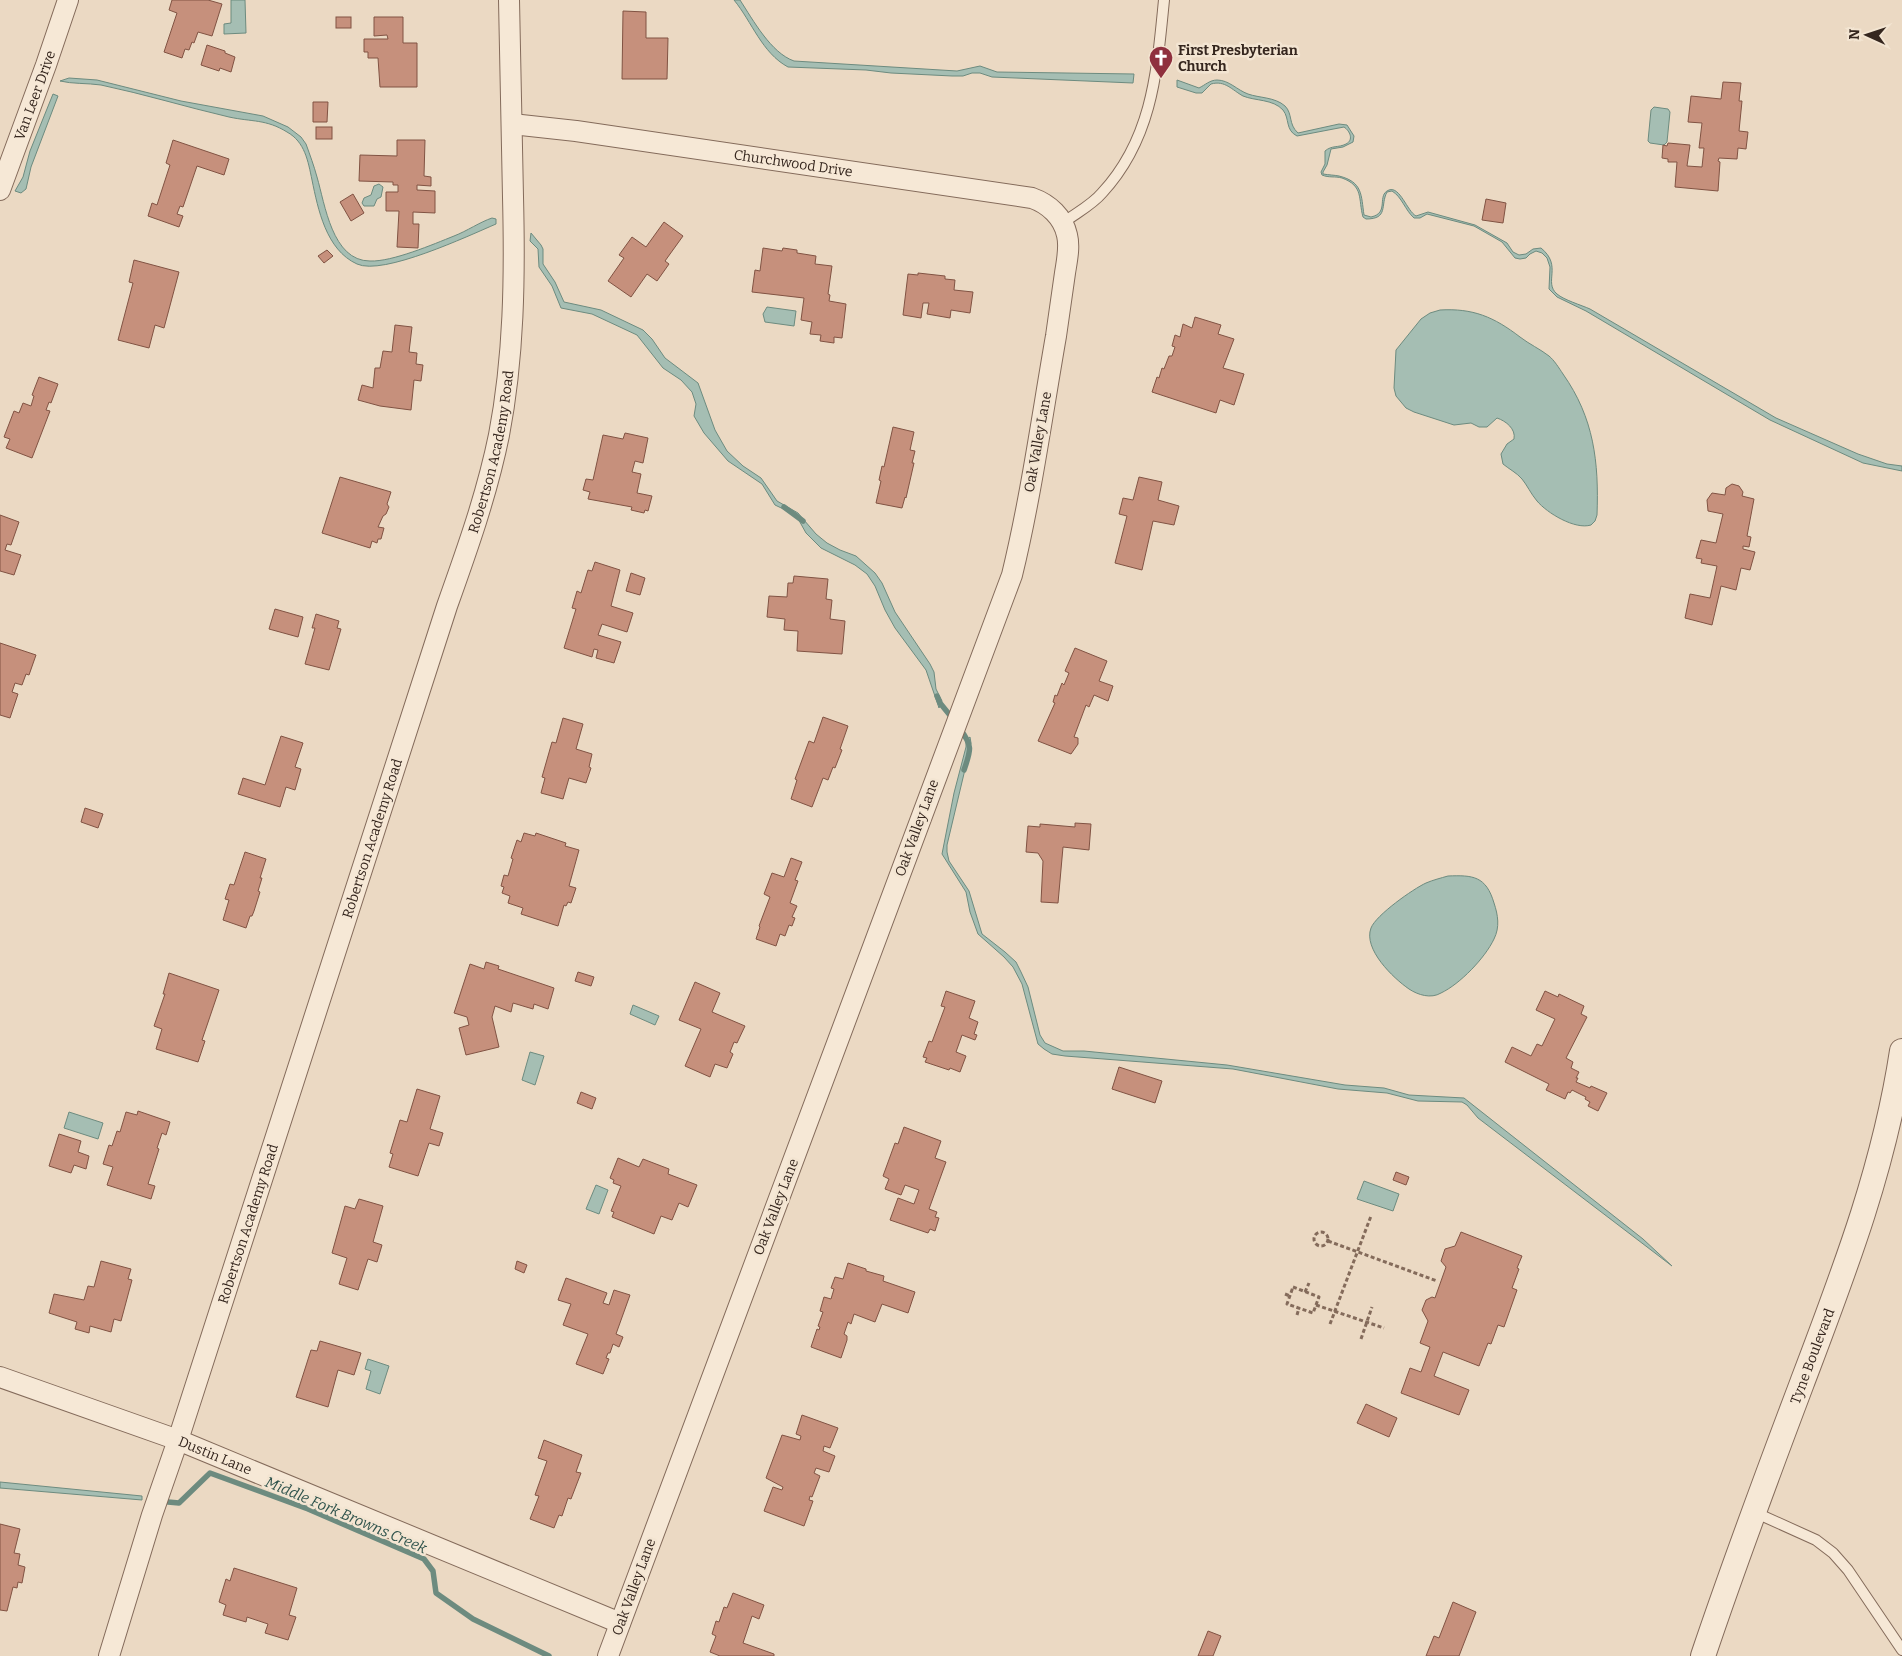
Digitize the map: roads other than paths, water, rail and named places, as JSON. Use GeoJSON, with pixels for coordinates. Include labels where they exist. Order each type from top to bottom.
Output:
{"type":"FeatureCollection","features":[{"type":"Feature","properties":{"kind":"street","name":"Van Leer Drive"},"geometry":{"type":"LineString","coordinates":[[0,190],[46,66],[68,0]]}},
{"type":"Feature","properties":{"kind":"street","name":"Robertson Academy Road"},"geometry":{"type":"LineString","coordinates":[[109,1656],[152,1515],[178,1440],[447,606],[480,510],[493,462],[504,401],[511,333],[514,248],[509,0]]}},
{"type":"Feature","properties":{"kind":"street","name":"Churchwood Drive"},"geometry":{"type":"LineString","coordinates":[[512,124],[576,131],[1032,198],[1044,203],[1063,223]]}},
{"type":"Feature","properties":{"kind":"street","name":"Oak Valley Lane"},"geometry":{"type":"LineString","coordinates":[[608,1656],[1012,575],[1024,524],[1061,306],[1068,252],[1068,237],[1063,223]]}},
{"type":"Feature","properties":{"kind":"street","name":"Tyne Boulevard"},"geometry":{"type":"LineString","coordinates":[[1703,1656],[1753,1512],[1840,1283],[1864,1212],[1888,1129],[1902,1051]]}},
{"type":"Feature","properties":{"kind":"street","name":"Dustin Lane"},"geometry":{"type":"LineString","coordinates":[[0,1377],[178,1440],[620,1623]]}},
{"type":"Feature","properties":{"kind":"lane"},"geometry":{"type":"LineString","coordinates":[[1063,223],[1101,194],[1116,176],[1131,152],[1142,127],[1155,86],[1164,0]]}},
{"type":"Feature","properties":{"kind":"lane"},"geometry":{"type":"LineString","coordinates":[[1753,1512],[1816,1540],[1833,1553],[1848,1570],[1902,1650]]}},
{"type":"Feature","properties":{"kind":"waterway"},"geometry":{"type":"LineString","coordinates":[[784,507],[803,521]]}},
{"type":"Feature","properties":{"kind":"waterway"},"geometry":{"type":"LineString","coordinates":[[937,696],[940,703],[953,719]]}},
{"type":"Feature","properties":{"kind":"waterway"},"geometry":{"type":"LineString","coordinates":[[960,729],[969,744],[968,758],[964,770]]}},
{"type":"Feature","properties":{"kind":"waterway","name":"Middle Fork Browns Creek"},"geometry":{"type":"LineString","coordinates":[[168,1502],[179,1503],[210,1473],[308,1509],[424,1559],[433,1571],[436,1593],[473,1619],[549,1656]]}},
{"type":"Feature","properties":{"kind":"place","name":"First Presbyterian Church"},"geometry":{"type":"Point","coordinates":[1161,79]}}]}
